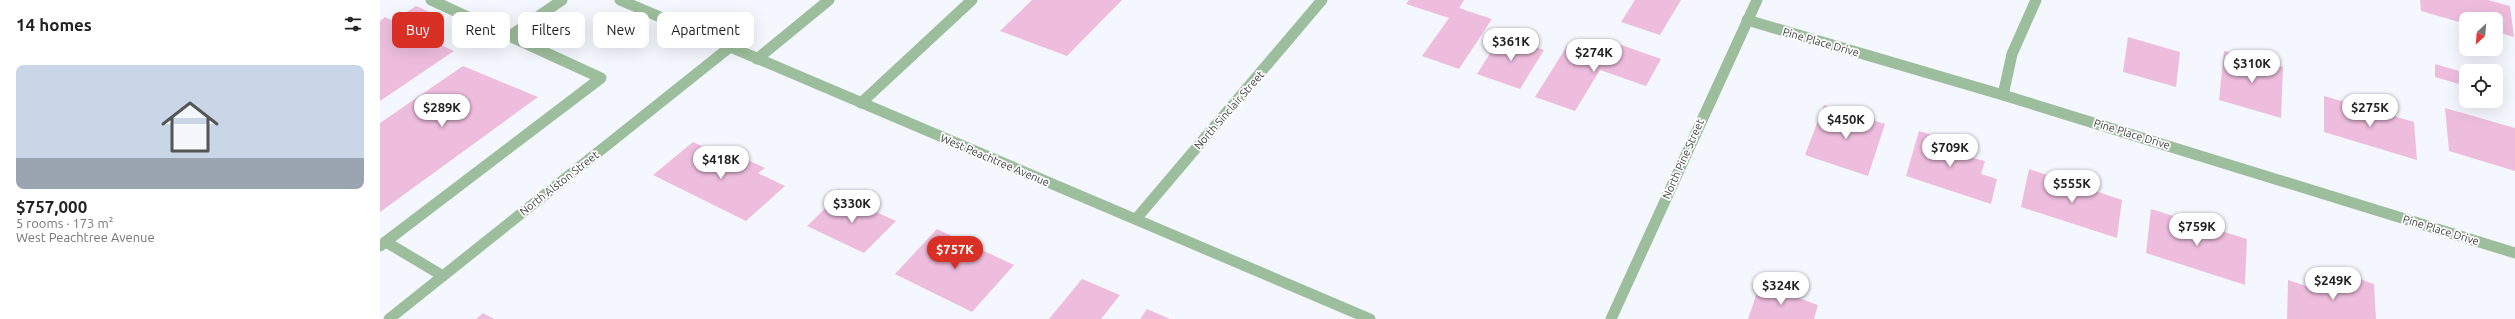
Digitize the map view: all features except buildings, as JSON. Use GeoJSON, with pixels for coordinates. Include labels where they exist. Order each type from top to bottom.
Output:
{"type":"FeatureCollection","features":[{"type":"Feature","properties":{"kind":"street"},"geometry":{"type":"LineString","coordinates":[[431,0],[457,12]]}},
{"type":"Feature","properties":{"kind":"street"},"geometry":{"type":"LineString","coordinates":[[510,36],[562,0]]}},
{"type":"Feature","properties":{"kind":"street","name":"West Peachtree Avenue"},"geometry":{"type":"LineString","coordinates":[[620,0],[657,16]]}},
{"type":"Feature","properties":{"kind":"street"},"geometry":{"type":"LineString","coordinates":[[757,59],[829,0]]}},
{"type":"Feature","properties":{"kind":"street"},"geometry":{"type":"LineString","coordinates":[[861,103],[972,0]]}},
{"type":"Feature","properties":{"kind":"street","name":"North Sinclair Street"},"geometry":{"type":"LineString","coordinates":[[1136,219],[1322,0]]}},
{"type":"Feature","properties":{"kind":"street","name":"North Pine Street"},"geometry":{"type":"LineString","coordinates":[[1612,319],[1756,0]]}},
{"type":"Feature","properties":{"kind":"street"},"geometry":{"type":"LineString","coordinates":[[2003,94],[2012,54],[2036,0]]}},
{"type":"Feature","properties":{"kind":"street","name":"Pine Place Drive"},"geometry":{"type":"LineString","coordinates":[[1747,20],[2003,94],[2515,253]]}},
{"type":"Feature","properties":{"kind":"street"},"geometry":{"type":"LineString","coordinates":[[443,276],[383,244],[601,78],[510,36]]}},
{"type":"Feature","properties":{"kind":"street","name":"North Alston Street"},"geometry":{"type":"LineString","coordinates":[[389,319],[729,48]]}},
{"type":"Feature","properties":{"kind":"street","name":"West Peachtree Avenue"},"geometry":{"type":"LineString","coordinates":[[732,48],[1370,319]]}}]}
